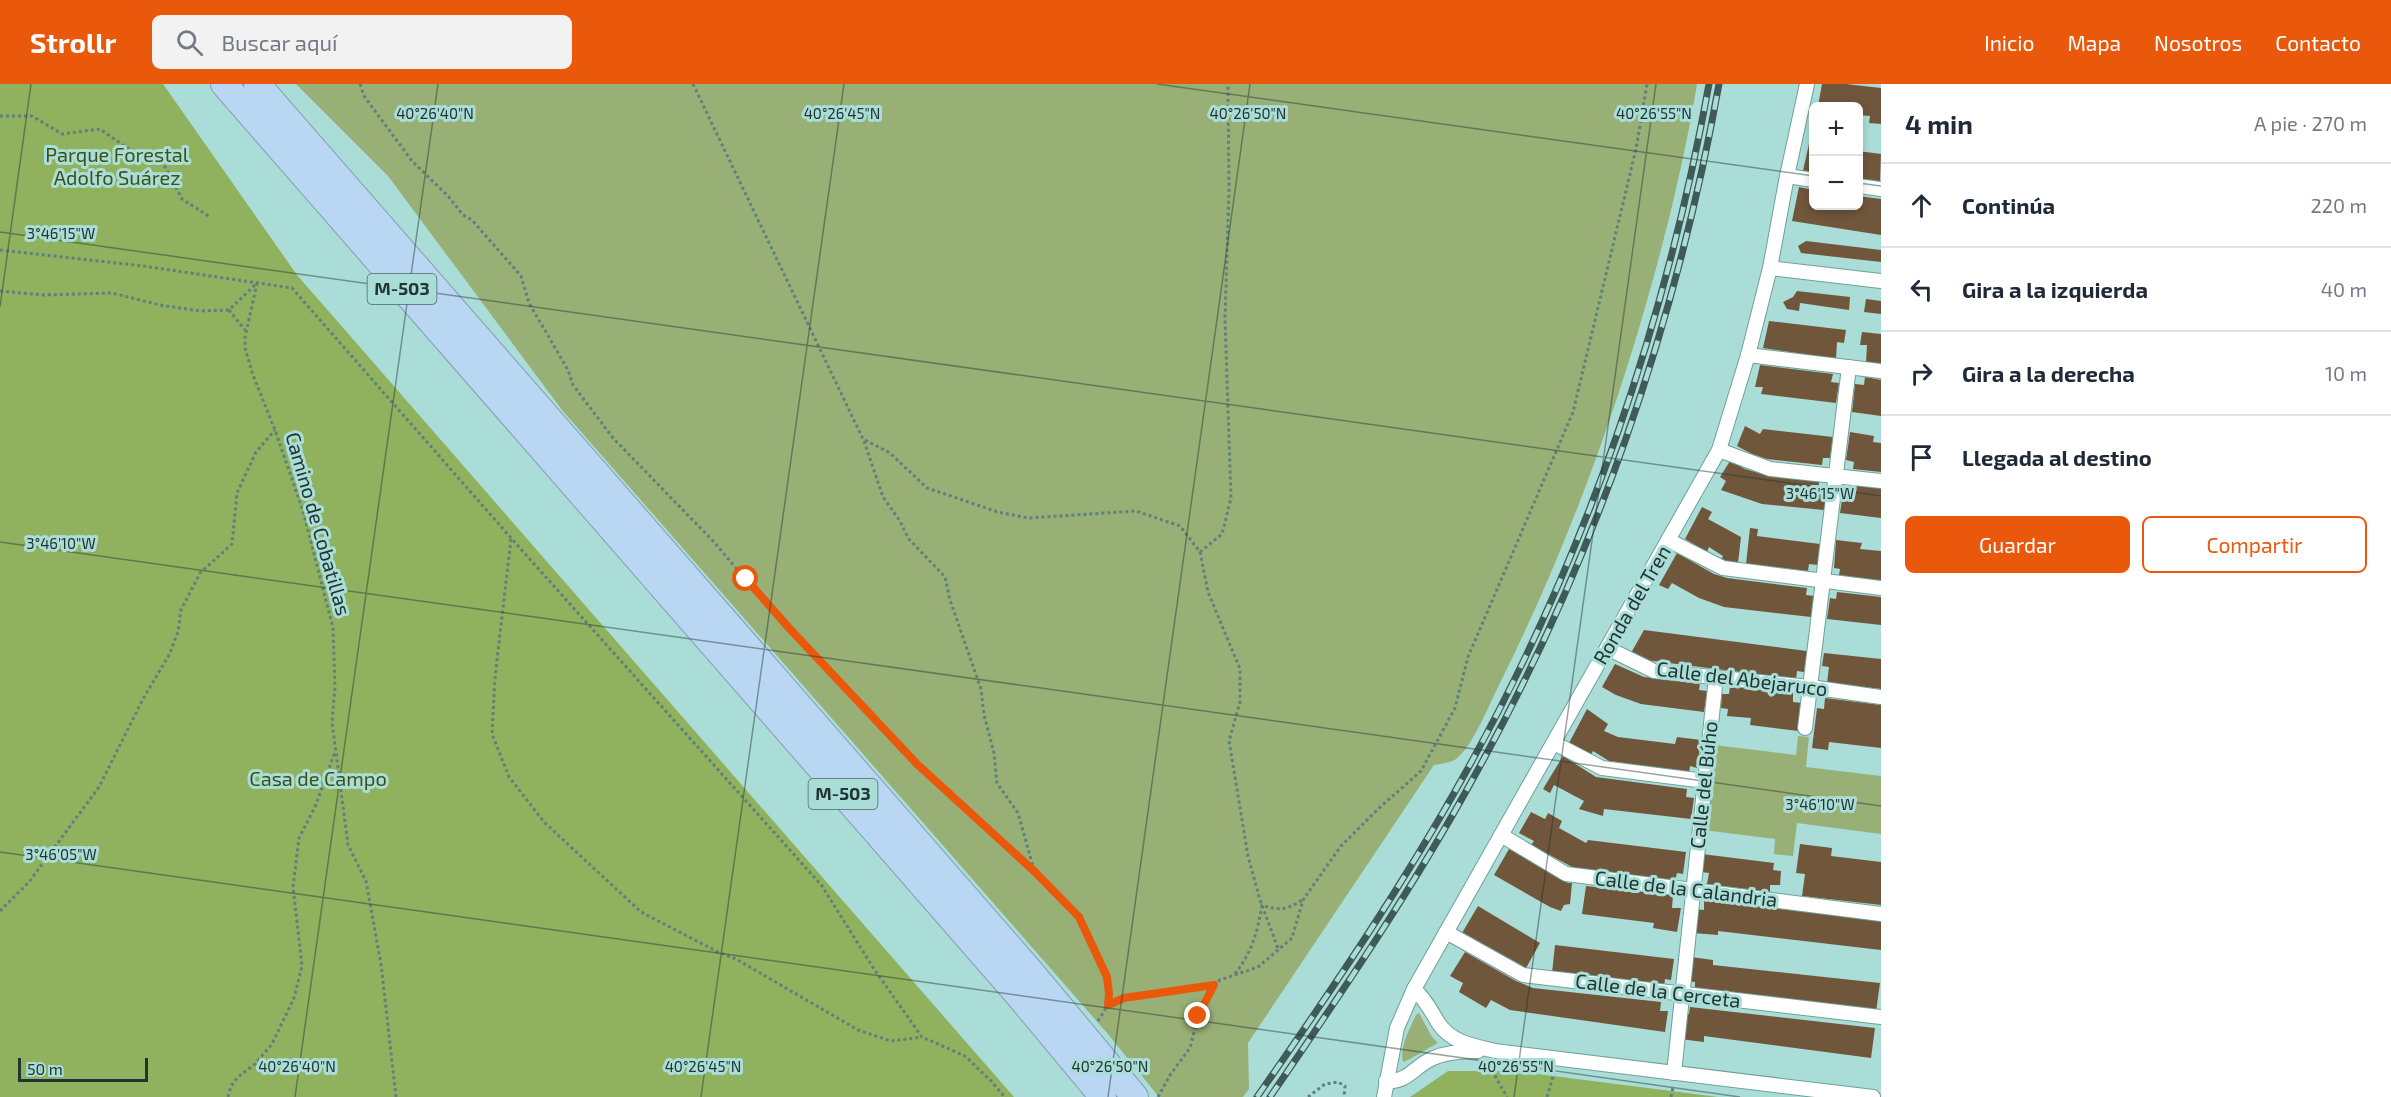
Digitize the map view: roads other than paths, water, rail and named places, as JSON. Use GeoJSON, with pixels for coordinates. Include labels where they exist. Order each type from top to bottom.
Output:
{"type":"FeatureCollection","features":[{"type":"Feature","properties":{"kind":"highway","name":"M-503"},"geometry":{"type":"LineString","coordinates":[[224,84],[996,969],[1103,1097]]}},
{"type":"Feature","properties":{"kind":"highway","name":"M-503"},"geometry":{"type":"LineString","coordinates":[[257,84],[1031,972],[1135,1097]]}},
{"type":"Feature","properties":{"kind":"street","name":"Ronda del Tren"},"geometry":{"type":"LineString","coordinates":[[1384,1097],[1397,1028],[1414,989],[1719,450],[1748,355],[1770,268],[1807,84]]}},
{"type":"Feature","properties":{"kind":"street"},"geometry":{"type":"LineString","coordinates":[[1787,176],[1809,179]]}},
{"type":"Feature","properties":{"kind":"street"},"geometry":{"type":"LineString","coordinates":[[1863,187],[1881,189]]}},
{"type":"Feature","properties":{"kind":"street"},"geometry":{"type":"LineString","coordinates":[[1770,268],[1881,281]]}},
{"type":"Feature","properties":{"kind":"street"},"geometry":{"type":"LineString","coordinates":[[1748,355],[1881,371]]}},
{"type":"Feature","properties":{"kind":"street"},"geometry":{"type":"LineString","coordinates":[[1804,728],[1850,367]]}},
{"type":"Feature","properties":{"kind":"street"},"geometry":{"type":"LineString","coordinates":[[1719,450],[1770,469],[1881,481]]}},
{"type":"Feature","properties":{"kind":"street"},"geometry":{"type":"LineString","coordinates":[[1668,540],[1724,568],[1881,588]]}},
{"type":"Feature","properties":{"kind":"street","name":"Calle del Abejaruco"},"geometry":{"type":"LineString","coordinates":[[1607,648],[1654,671],[1810,687],[1881,697]]}},
{"type":"Feature","properties":{"kind":"street","name":"Calle del Búho"},"geometry":{"type":"LineString","coordinates":[[1674,1072],[1716,677]]}},
{"type":"Feature","properties":{"kind":"street"},"geometry":{"type":"LineString","coordinates":[[1554,743],[1602,768],[1705,781]]}},
{"type":"Feature","properties":{"kind":"street","name":"Calle de la Calandria"},"geometry":{"type":"LineString","coordinates":[[1502,835],[1566,873],[1881,914]]}},
{"type":"Feature","properties":{"kind":"street","name":"Calle de la Cerceta"},"geometry":{"type":"LineString","coordinates":[[1446,932],[1523,975],[1881,1017]]}},
{"type":"Feature","properties":{"kind":"street"},"geometry":{"type":"LineString","coordinates":[[1414,989],[1429,1004],[1446,1033],[1466,1044],[1495,1051]]}},
{"type":"Feature","properties":{"kind":"street"},"geometry":{"type":"LineString","coordinates":[[1386,1081],[1395,1082],[1403,1079],[1423,1063],[1444,1054],[1495,1051],[1873,1097]]}},
{"type":"Feature","properties":{"kind":"railway"},"geometry":{"type":"LineString","coordinates":[[1257,1097],[1366,936],[1418,854],[1467,770],[1510,689],[1549,607],[1584,523],[1645,350],[1670,262],[1709,84]]}},
{"type":"Feature","properties":{"kind":"railway"},"geometry":{"type":"LineString","coordinates":[[1270,1097],[1350,979],[1452,817],[1518,694],[1557,611],[1593,526],[1654,352],[1701,174],[1719,84]]}},
{"type":"Feature","properties":{"kind":"park label","name":"Parque Forestal Adolfo Suárez"},"geometry":{"type":"Point","coordinates":[117,166]}},
{"type":"Feature","properties":{"kind":"park label","name":"Casa de Campo"},"geometry":{"type":"Point","coordinates":[318,779]}}]}
